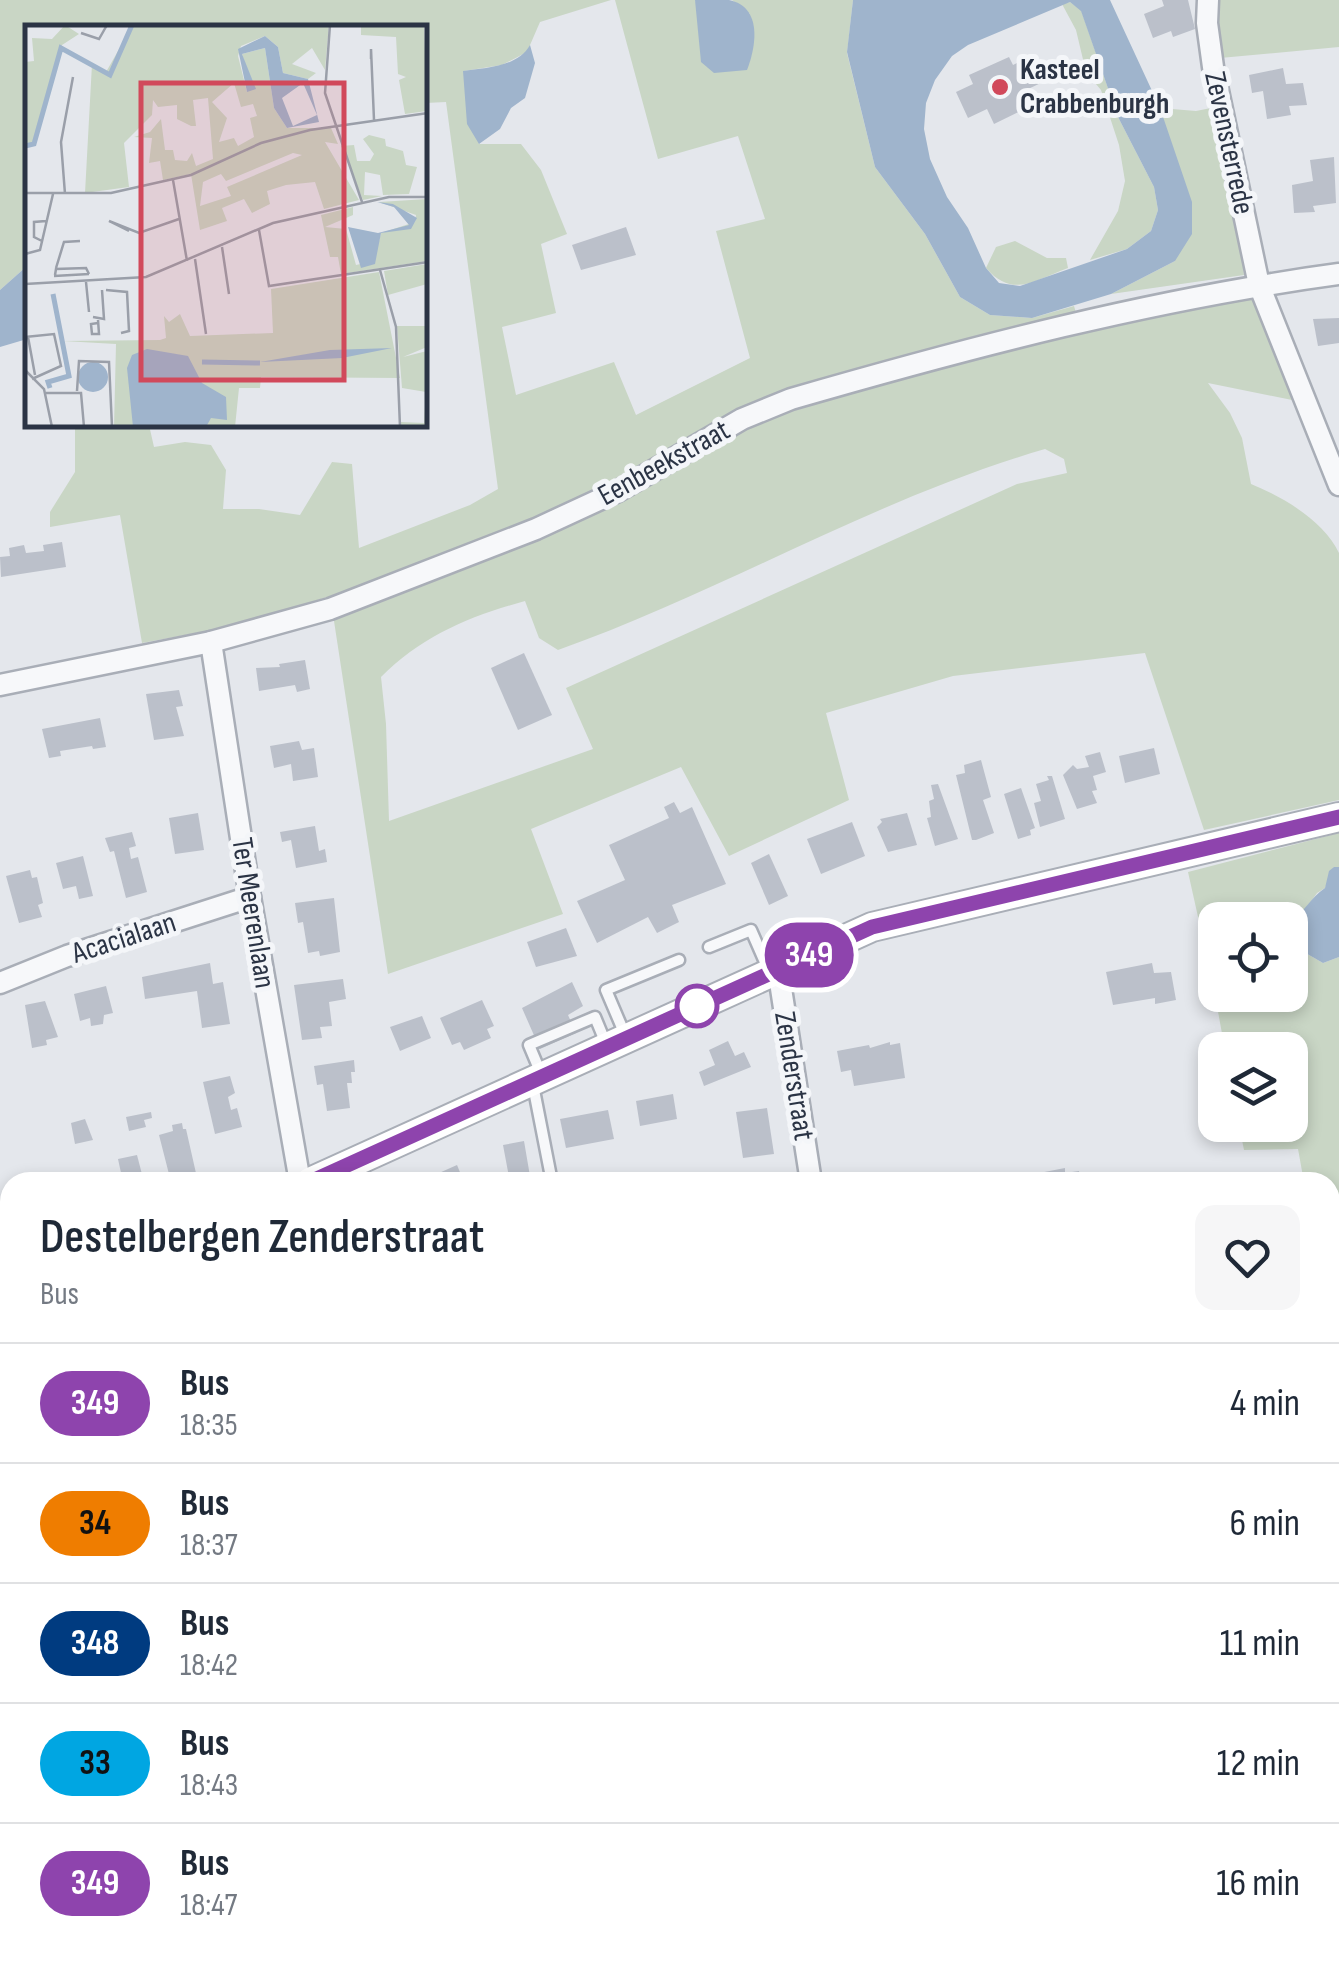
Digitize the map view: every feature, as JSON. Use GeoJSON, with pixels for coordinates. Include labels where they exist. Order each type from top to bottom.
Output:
{"type":"FeatureCollection","features":[{"type":"Feature","properties":{"kind":"main road"},"geometry":{"type":"LineString","coordinates":[[356,1172],[537,1078],[872,927],[1339,817]]}},
{"type":"Feature","properties":{"kind":"street","name":"Zevensterrede"},"geometry":{"type":"LineString","coordinates":[[1208,0],[1213,67],[1260,285],[1339,485]]}},
{"type":"Feature","properties":{"kind":"street","name":"Eenbeekstraat"},"geometry":{"type":"LineString","coordinates":[[0,685],[211,642],[330,610],[536,529],[618,491],[742,419],[791,399],[1112,313],[1339,274]]}},
{"type":"Feature","properties":{"kind":"street","name":"Ter Meerenlaan"},"geometry":{"type":"LineString","coordinates":[[211,642],[298,1172]]}},
{"type":"Feature","properties":{"kind":"street","name":"Acacialaan"},"geometry":{"type":"LineString","coordinates":[[0,982],[67,956],[250,897]]}},
{"type":"Feature","properties":{"kind":"street","name":"Zenderstraat"},"geometry":{"type":"LineString","coordinates":[[774,971],[809,1172]]}},
{"type":"Feature","properties":{"kind":"lane"},"geometry":{"type":"LineString","coordinates":[[709,947],[752,930],[774,971]]}},
{"type":"Feature","properties":{"kind":"lane"},"geometry":{"type":"LineString","coordinates":[[617,1042],[606,990],[679,960]]}},
{"type":"Feature","properties":{"kind":"lane"},"geometry":{"type":"LineString","coordinates":[[537,1078],[551,1172]]}},
{"type":"Feature","properties":{"kind":"green space"},"geometry":{"type":"Polygon","coordinates":[[[0,0],[611,0],[540,22],[527,52],[502,65],[464,71],[479,144],[521,144],[541,170],[567,234],[541,244],[556,313],[502,327],[516,395],[614,362],[636,415],[750,358],[716,231],[765,219],[738,136],[658,159],[615,0],[695,0],[698,8],[750,14],[732,0],[853,0],[847,53],[875,167],[925,234],[960,297],[990,315],[1032,318],[1074,306],[1082,333],[1253,294],[1297,401],[1208,383],[1242,438],[1251,484],[1301,511],[1339,553],[1339,800],[1204,830],[1145,653],[953,676],[826,713],[849,800],[729,856],[681,767],[531,829],[563,914],[388,974],[334,621],[327,597],[239,625],[142,643],[120,515],[50,527],[50,512],[75,472],[75,428],[150,428],[154,447],[185,442],[211,445],[226,470],[223,509],[300,515],[332,462],[352,464],[359,548],[470,505],[498,489],[446,102],[428,103],[428,25],[25,25],[25,268],[0,290],[0,0]],[[1045,449],[982,469],[558,650],[539,638],[525,601],[448,629],[413,650],[381,677],[389,821],[593,749],[566,688],[1017,484],[1067,473],[1064,459],[1045,449]]]}},
{"type":"Feature","properties":{"kind":"green space"},"geometry":{"type":"Polygon","coordinates":[[[1214,0],[1339,0],[1339,47],[1220,58],[1214,0]]]}},
{"type":"Feature","properties":{"kind":"green space"},"geometry":{"type":"Polygon","coordinates":[[[1070,2],[1081,10],[1118,117],[1154,187],[1158,210],[1151,231],[1127,249],[1090,260],[1118,211],[1125,181],[1119,145],[1101,90],[1086,72],[1076,30],[1062,4],[1070,2]]]}},
{"type":"Feature","properties":{"kind":"green space"},"geometry":{"type":"Polygon","coordinates":[[[1216,107],[1239,220],[1244,275],[1111,294],[1175,261],[1166,128],[1160,108],[1196,111],[1216,107]]]}},
{"type":"Feature","properties":{"kind":"green space"},"geometry":{"type":"Polygon","coordinates":[[[1015,241],[1047,258],[1066,258],[1068,268],[1025,284],[1006,283],[986,268],[996,247],[1015,241]]]}},
{"type":"Feature","properties":{"kind":"green space"},"geometry":{"type":"Polygon","coordinates":[[[1339,833],[1339,867],[1334,867],[1325,888],[1308,906],[1308,902],[1198,902],[1198,917],[1188,872],[1339,833]]]}},
{"type":"Feature","properties":{"kind":"green space"},"geometry":{"type":"Polygon","coordinates":[[[1308,954],[1323,963],[1339,957],[1339,1172],[1302,1172],[1298,1149],[1244,1150],[1242,1142],[1308,1142],[1308,1032],[1222,1032],[1218,1012],[1308,1012],[1308,954]]]}},
{"type":"Feature","properties":{"kind":"water"},"geometry":{"type":"Polygon","coordinates":[[[695,0],[729,0],[747,11],[754,40],[747,70],[714,73],[701,62],[695,0]]]}},
{"type":"Feature","properties":{"kind":"water"},"geometry":{"type":"Polygon","coordinates":[[[853,0],[1110,0],[1160,108],[1192,202],[1192,234],[1175,261],[1111,294],[1032,318],[990,315],[960,297],[925,234],[875,167],[847,52],[853,0]],[[1070,2],[968,45],[952,56],[935,80],[926,103],[924,129],[930,159],[986,268],[999,283],[1020,286],[1127,249],[1151,231],[1158,210],[1154,187],[1118,117],[1081,11],[1070,2]]]}},
{"type":"Feature","properties":{"kind":"water"},"geometry":{"type":"Polygon","coordinates":[[[530,45],[535,63],[525,98],[511,108],[500,129],[479,144],[467,124],[463,71],[509,62],[530,45]]]}},
{"type":"Feature","properties":{"kind":"water"},"geometry":{"type":"Polygon","coordinates":[[[25,268],[25,340],[0,347],[0,290],[25,268]]]}},
{"type":"Feature","properties":{"kind":"water"},"geometry":{"type":"Polygon","coordinates":[[[1339,867],[1339,957],[1323,963],[1308,954],[1308,904],[1325,888],[1329,871],[1339,867]]]}},
{"type":"Feature","properties":{"kind":"building"},"geometry":{"type":"Polygon","coordinates":[[[1162,0],[1188,0],[1195,29],[1173,37],[1171,31],[1153,38],[1144,14],[1164,6],[1162,0]]]}},
{"type":"Feature","properties":{"kind":"building","name":"Kasteel Crabbenburgh"},"geometry":{"type":"Polygon","coordinates":[[[1031,56],[1043,82],[1026,90],[1033,105],[994,124],[987,109],[968,118],[956,92],[973,84],[969,75],[1009,57],[1013,65],[1031,56]]]}},
{"type":"Feature","properties":{"kind":"building"},"geometry":{"type":"Polygon","coordinates":[[[1283,68],[1286,84],[1303,83],[1307,105],[1289,106],[1291,115],[1267,119],[1263,91],[1252,93],[1249,75],[1283,68]]]}},
{"type":"Feature","properties":{"kind":"building"},"geometry":{"type":"Polygon","coordinates":[[[1334,157],[1336,203],[1313,206],[1315,212],[1294,213],[1292,185],[1313,181],[1310,160],[1334,157]]]}},
{"type":"Feature","properties":{"kind":"building"},"geometry":{"type":"Polygon","coordinates":[[[626,227],[636,255],[581,270],[572,245],[626,227]]]}},
{"type":"Feature","properties":{"kind":"building"},"geometry":{"type":"Polygon","coordinates":[[[1339,318],[1339,343],[1318,346],[1313,319],[1339,318]]]}},
{"type":"Feature","properties":{"kind":"building"},"geometry":{"type":"Polygon","coordinates":[[[62,542],[66,567],[1,577],[0,557],[10,556],[9,548],[24,545],[26,553],[44,551],[43,545],[62,542]]]}},
{"type":"Feature","properties":{"kind":"building"},"geometry":{"type":"Polygon","coordinates":[[[524,653],[552,715],[518,730],[491,668],[524,653]]]}},
{"type":"Feature","properties":{"kind":"building"},"geometry":{"type":"Polygon","coordinates":[[[305,660],[310,689],[297,692],[295,685],[259,691],[256,668],[305,660]]]}},
{"type":"Feature","properties":{"kind":"building"},"geometry":{"type":"Polygon","coordinates":[[[179,690],[183,706],[176,707],[184,736],[154,740],[146,694],[179,690]]]}},
{"type":"Feature","properties":{"kind":"building"},"geometry":{"type":"Polygon","coordinates":[[[100,718],[106,747],[60,751],[61,756],[49,758],[42,729],[100,718]]]}},
{"type":"Feature","properties":{"kind":"building"},"geometry":{"type":"Polygon","coordinates":[[[299,741],[302,750],[314,748],[318,777],[293,781],[291,764],[274,768],[270,746],[299,741]]]}},
{"type":"Feature","properties":{"kind":"building"},"geometry":{"type":"Polygon","coordinates":[[[1154,748],[1160,774],[1125,783],[1119,756],[1154,748]]]}},
{"type":"Feature","properties":{"kind":"building"},"geometry":{"type":"Polygon","coordinates":[[[1100,752],[1106,772],[1093,776],[1097,790],[1092,791],[1097,803],[1077,809],[1063,775],[1073,765],[1077,769],[1089,767],[1085,756],[1100,752]]]}},
{"type":"Feature","properties":{"kind":"building"},"geometry":{"type":"Polygon","coordinates":[[[981,760],[991,797],[983,800],[994,833],[972,840],[956,775],[965,773],[964,765],[981,760]]]}},
{"type":"Feature","properties":{"kind":"building"},"geometry":{"type":"Polygon","coordinates":[[[1047,776],[1052,776],[1065,819],[1040,827],[1034,803],[1041,801],[1036,784],[1049,780],[1047,776]]]}},
{"type":"Feature","properties":{"kind":"building"},"geometry":{"type":"Polygon","coordinates":[[[938,784],[958,839],[935,846],[927,818],[931,817],[929,801],[934,799],[931,785],[938,784]]]}},
{"type":"Feature","properties":{"kind":"building"},"geometry":{"type":"Polygon","coordinates":[[[1021,788],[1035,828],[1030,830],[1031,835],[1018,839],[1004,794],[1021,788]]]}},
{"type":"Feature","properties":{"kind":"building"},"geometry":{"type":"Polygon","coordinates":[[[674,802],[680,813],[692,807],[726,884],[672,905],[679,922],[657,933],[648,917],[597,943],[577,901],[625,880],[609,845],[669,818],[664,807],[674,802]]]}},
{"type":"Feature","properties":{"kind":"building"},"geometry":{"type":"Polygon","coordinates":[[[198,813],[204,850],[175,854],[169,818],[198,813]]]}},
{"type":"Feature","properties":{"kind":"building"},"geometry":{"type":"Polygon","coordinates":[[[907,813],[917,845],[888,852],[877,827],[880,819],[907,813]]]}},
{"type":"Feature","properties":{"kind":"building"},"geometry":{"type":"Polygon","coordinates":[[[852,822],[865,856],[821,874],[807,839],[852,822]]]}},
{"type":"Feature","properties":{"kind":"building"},"geometry":{"type":"Polygon","coordinates":[[[315,826],[319,851],[325,849],[327,862],[296,868],[291,840],[282,842],[280,832],[315,826]]]}},
{"type":"Feature","properties":{"kind":"building"},"geometry":{"type":"Polygon","coordinates":[[[132,832],[136,846],[129,848],[131,859],[138,857],[147,892],[126,898],[114,851],[110,852],[105,838],[132,832]]]}},
{"type":"Feature","properties":{"kind":"building"},"geometry":{"type":"Polygon","coordinates":[[[769,854],[788,896],[769,905],[751,863],[769,854]]]}},
{"type":"Feature","properties":{"kind":"building"},"geometry":{"type":"Polygon","coordinates":[[[83,856],[93,896],[79,899],[76,886],[63,889],[56,863],[83,856]]]}},
{"type":"Feature","properties":{"kind":"building"},"geometry":{"type":"Polygon","coordinates":[[[30,870],[32,878],[37,877],[42,917],[19,923],[6,876],[30,870]]]}},
{"type":"Feature","properties":{"kind":"building"},"geometry":{"type":"Polygon","coordinates":[[[334,898],[340,952],[320,956],[319,951],[308,953],[295,903],[334,898]]]}},
{"type":"Feature","properties":{"kind":"building"},"geometry":{"type":"Polygon","coordinates":[[[566,928],[577,956],[536,967],[527,942],[566,928]]]}},
{"type":"Feature","properties":{"kind":"building"},"geometry":{"type":"Polygon","coordinates":[[[210,963],[213,984],[223,982],[230,1024],[202,1028],[197,991],[145,999],[142,977],[210,963]]]}},
{"type":"Feature","properties":{"kind":"building"},"geometry":{"type":"Polygon","coordinates":[[[1152,963],[1154,973],[1171,972],[1176,1000],[1155,1004],[1155,998],[1113,1005],[1106,972],[1152,963]]]}},
{"type":"Feature","properties":{"kind":"building"},"geometry":{"type":"Polygon","coordinates":[[[343,979],[346,999],[329,1002],[332,1026],[320,1027],[322,1038],[302,1040],[294,985],[343,979]]]}},
{"type":"Feature","properties":{"kind":"building"},"geometry":{"type":"Polygon","coordinates":[[[572,982],[583,1006],[568,1015],[576,1033],[540,1049],[522,1008],[572,982]]]}},
{"type":"Feature","properties":{"kind":"building"},"geometry":{"type":"Polygon","coordinates":[[[106,986],[113,1013],[104,1015],[103,1024],[91,1026],[90,1018],[80,1021],[74,994],[106,986]]]}},
{"type":"Feature","properties":{"kind":"building"},"geometry":{"type":"Polygon","coordinates":[[[482,1000],[494,1026],[487,1029],[491,1038],[464,1050],[460,1042],[452,1045],[440,1018],[482,1000]]]}},
{"type":"Feature","properties":{"kind":"building"},"geometry":{"type":"Polygon","coordinates":[[[45,1001],[58,1037],[46,1040],[47,1045],[32,1048],[25,1005],[45,1001]]]}},
{"type":"Feature","properties":{"kind":"building"},"geometry":{"type":"Polygon","coordinates":[[[422,1016],[431,1038],[400,1051],[390,1027],[422,1016]]]}},
{"type":"Feature","properties":{"kind":"building"},"geometry":{"type":"Polygon","coordinates":[[[728,1041],[735,1056],[744,1052],[751,1067],[704,1086],[699,1072],[715,1065],[709,1050],[728,1041]]]}},
{"type":"Feature","properties":{"kind":"building"},"geometry":{"type":"Polygon","coordinates":[[[900,1043],[905,1078],[854,1086],[851,1070],[841,1072],[837,1051],[900,1043]]]}},
{"type":"Feature","properties":{"kind":"building"},"geometry":{"type":"Polygon","coordinates":[[[354,1060],[352,1083],[347,1083],[350,1108],[327,1111],[323,1084],[317,1085],[314,1066],[354,1060]]]}},
{"type":"Feature","properties":{"kind":"building"},"geometry":{"type":"Polygon","coordinates":[[[230,1076],[235,1093],[228,1097],[231,1110],[237,1108],[242,1127],[215,1134],[203,1082],[230,1076]]]}},
{"type":"Feature","properties":{"kind":"building"},"geometry":{"type":"Polygon","coordinates":[[[673,1094],[677,1119],[640,1126],[636,1101],[673,1094]]]}},
{"type":"Feature","properties":{"kind":"building"},"geometry":{"type":"Polygon","coordinates":[[[767,1108],[774,1154],[743,1158],[736,1112],[767,1108]]]}},
{"type":"Feature","properties":{"kind":"building"},"geometry":{"type":"Polygon","coordinates":[[[608,1110],[614,1139],[566,1148],[560,1119],[608,1110]]]}},
{"type":"Feature","properties":{"kind":"building"},"geometry":{"type":"Polygon","coordinates":[[[151,1112],[152,1118],[144,1120],[146,1127],[129,1131],[126,1117],[151,1112]]]}},
{"type":"Feature","properties":{"kind":"building"},"geometry":{"type":"Polygon","coordinates":[[[85,1119],[93,1140],[75,1144],[71,1123],[85,1119]]]}},
{"type":"Feature","properties":{"kind":"building"},"geometry":{"type":"Polygon","coordinates":[[[182,1123],[186,1129],[196,1172],[168,1172],[159,1135],[173,1131],[172,1125],[182,1123]]]}},
{"type":"Feature","properties":{"kind":"building"},"geometry":{"type":"Polygon","coordinates":[[[524,1141],[529,1172],[508,1172],[503,1145],[524,1141]]]}},
{"type":"Feature","properties":{"kind":"building"},"geometry":{"type":"Polygon","coordinates":[[[137,1155],[141,1172],[121,1172],[118,1159],[137,1155]]]}},
{"type":"Feature","properties":{"kind":"building"},"geometry":{"type":"Polygon","coordinates":[[[457,1165],[460,1172],[441,1172],[457,1165]]]}},
{"type":"Feature","properties":{"kind":"bus line","name":"349"},"geometry":{"type":"LineString","coordinates":[[331,1172],[872,927],[1339,817]]}},
{"type":"Feature","properties":{"kind":"place","name":"Kasteel Crabbenburgh"},"geometry":{"type":"Point","coordinates":[1000,87]}}]}
